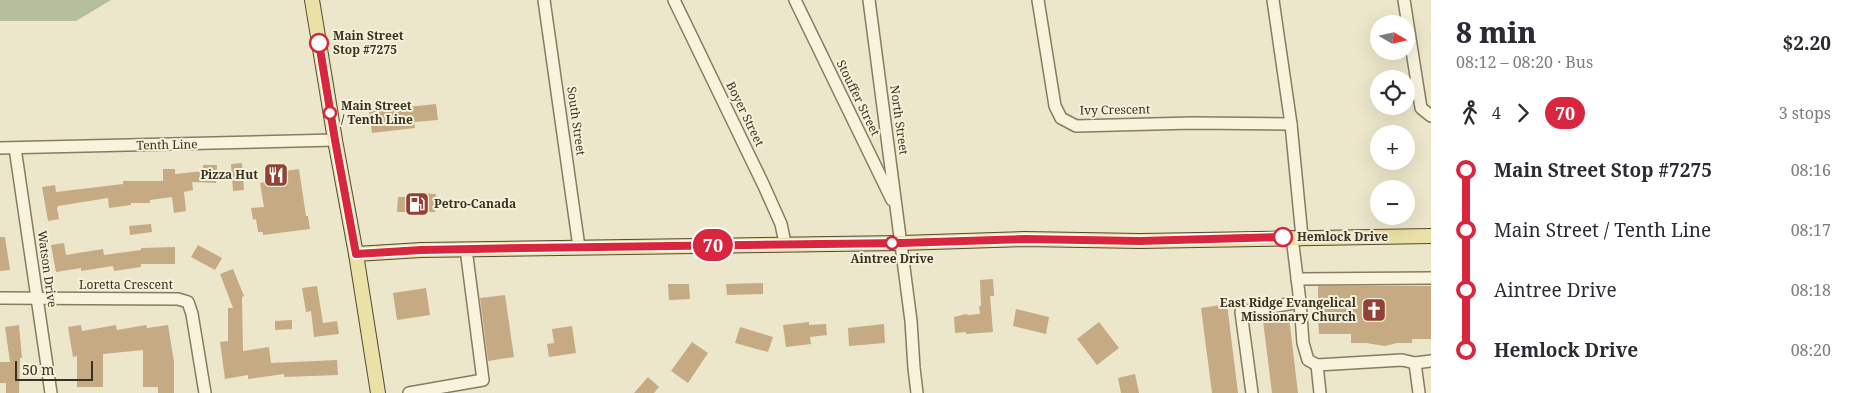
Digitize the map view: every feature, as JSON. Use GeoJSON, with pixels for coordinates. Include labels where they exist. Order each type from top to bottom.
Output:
{"type":"FeatureCollection","features":[{"type":"Feature","properties":{"kind":"main road"},"geometry":{"type":"LineString","coordinates":[[312,0],[378,393]]}},
{"type":"Feature","properties":{"kind":"main road"},"geometry":{"type":"LineString","coordinates":[[356,254],[466,249],[785,243],[901,243],[1025,239],[1140,241],[1431,236]]}},
{"type":"Feature","properties":{"kind":"street","name":"South Street"},"geometry":{"type":"LineString","coordinates":[[544,0],[579,247]]}},
{"type":"Feature","properties":{"kind":"street","name":"Boyer Street"},"geometry":{"type":"LineString","coordinates":[[674,0],[764,186],[781,224],[785,243]]}},
{"type":"Feature","properties":{"kind":"street","name":"Stouffer Street"},"geometry":{"type":"LineString","coordinates":[[795,0],[896,208]]}},
{"type":"Feature","properties":{"kind":"street","name":"North Street"},"geometry":{"type":"LineString","coordinates":[[869,0],[901,243]]}},
{"type":"Feature","properties":{"kind":"street","name":"Ivy Crescent"},"geometry":{"type":"LineString","coordinates":[[1038,0],[1055,106],[1061,118],[1076,126],[1192,123],[1291,124]]}},
{"type":"Feature","properties":{"kind":"street"},"geometry":{"type":"LineString","coordinates":[[1272,0],[1291,124],[1297,237],[1297,279],[1303,343],[1308,360],[1317,365],[1402,360],[1415,363],[1431,361]]}},
{"type":"Feature","properties":{"kind":"street"},"geometry":{"type":"LineString","coordinates":[[1404,0],[1421,108],[1431,116]]}},
{"type":"Feature","properties":{"kind":"street","name":"Tenth Line"},"geometry":{"type":"LineString","coordinates":[[0,148],[335,140]]}},
{"type":"Feature","properties":{"kind":"street","name":"Watson Drive"},"geometry":{"type":"LineString","coordinates":[[15,148],[51,393]]}},
{"type":"Feature","properties":{"kind":"street"},"geometry":{"type":"LineString","coordinates":[[901,243],[911,321],[917,393]]}},
{"type":"Feature","properties":{"kind":"street"},"geometry":{"type":"LineString","coordinates":[[409,393],[483,380],[466,249]]}},
{"type":"Feature","properties":{"kind":"street"},"geometry":{"type":"LineString","coordinates":[[1297,279],[1431,278]]}},
{"type":"Feature","properties":{"kind":"street","name":"Loretta Crescent"},"geometry":{"type":"LineString","coordinates":[[0,298],[178,299],[188,302],[192,314],[205,393]]}},
{"type":"Feature","properties":{"kind":"street"},"geometry":{"type":"LineString","coordinates":[[1252,393],[1241,312],[1300,302]]}},
{"type":"Feature","properties":{"kind":"street"},"geometry":{"type":"LineString","coordinates":[[1415,363],[1419,390],[1431,386]]}},
{"type":"Feature","properties":{"kind":"street"},"geometry":{"type":"LineString","coordinates":[[1317,365],[1320,393]]}},
{"type":"Feature","properties":{"kind":"green space"},"geometry":{"type":"Polygon","coordinates":[[[0,0],[111,0],[76,21],[0,21],[0,0]]]}},
{"type":"Feature","properties":{"kind":"building"},"geometry":{"type":"Polygon","coordinates":[[[436,104],[438,120],[414,122],[415,128],[372,133],[369,111],[436,104]]]}},
{"type":"Feature","properties":{"kind":"building"},"geometry":{"type":"Polygon","coordinates":[[[242,163],[244,190],[233,191],[231,164],[242,163]]]}},
{"type":"Feature","properties":{"kind":"building"},"geometry":{"type":"Polygon","coordinates":[[[203,165],[217,165],[216,183],[192,182],[193,190],[184,192],[186,211],[174,213],[172,197],[150,200],[150,203],[131,203],[131,205],[109,208],[108,198],[58,206],[59,219],[48,221],[42,187],[55,185],[56,192],[123,184],[123,181],[163,181],[163,169],[175,169],[175,174],[203,171],[203,165]]]}},
{"type":"Feature","properties":{"kind":"building"},"geometry":{"type":"Polygon","coordinates":[[[299,169],[306,216],[308,216],[310,229],[263,235],[263,232],[258,232],[256,219],[253,220],[251,208],[264,207],[260,183],[267,182],[265,174],[299,169]]]}},
{"type":"Feature","properties":{"kind":"building","name":"Petro-Canada"},"geometry":{"type":"Polygon","coordinates":[[[420,193],[436,194],[435,212],[397,212],[398,197],[420,197],[420,193]]]}},
{"type":"Feature","properties":{"kind":"building"},"geometry":{"type":"Polygon","coordinates":[[[151,224],[152,232],[130,235],[129,226],[151,224]]]}},
{"type":"Feature","properties":{"kind":"building"},"geometry":{"type":"Polygon","coordinates":[[[0,237],[5,237],[10,270],[0,271],[0,237]]]}},
{"type":"Feature","properties":{"kind":"building"},"geometry":{"type":"Polygon","coordinates":[[[64,243],[66,255],[103,249],[104,255],[141,250],[141,248],[175,247],[175,264],[141,264],[141,267],[114,271],[113,266],[81,271],[81,268],[56,272],[51,245],[64,243]]]}},
{"type":"Feature","properties":{"kind":"building"},"geometry":{"type":"Polygon","coordinates":[[[198,245],[222,258],[215,270],[191,257],[198,245]]]}},
{"type":"Feature","properties":{"kind":"building"},"geometry":{"type":"Polygon","coordinates":[[[233,269],[244,296],[242,297],[243,351],[269,347],[271,363],[337,360],[338,375],[284,377],[284,374],[248,379],[248,375],[225,379],[220,342],[228,341],[228,308],[233,308],[220,274],[233,269]]]}},
{"type":"Feature","properties":{"kind":"building"},"geometry":{"type":"Polygon","coordinates":[[[993,279],[994,296],[990,296],[993,332],[955,333],[954,317],[966,314],[980,314],[980,280],[993,279]]]}},
{"type":"Feature","properties":{"kind":"building"},"geometry":{"type":"Polygon","coordinates":[[[763,283],[763,294],[727,295],[726,284],[763,283]]]}},
{"type":"Feature","properties":{"kind":"building"},"geometry":{"type":"Polygon","coordinates":[[[668,284],[689,284],[690,299],[669,300],[668,284]]]}},
{"type":"Feature","properties":{"kind":"building"},"geometry":{"type":"Polygon","coordinates":[[[317,286],[323,323],[337,321],[339,334],[314,337],[311,311],[306,312],[302,288],[317,286]]]}},
{"type":"Feature","properties":{"kind":"building","name":"East Ridge Evangelical Missionary Church"},"geometry":{"type":"Polygon","coordinates":[[[1318,286],[1431,286],[1431,339],[1412,339],[1412,343],[1397,343],[1385,346],[1351,343],[1351,334],[1319,334],[1318,286]]]}},
{"type":"Feature","properties":{"kind":"building"},"geometry":{"type":"Polygon","coordinates":[[[426,288],[430,315],[397,320],[393,293],[426,288]]]}},
{"type":"Feature","properties":{"kind":"building"},"geometry":{"type":"Polygon","coordinates":[[[505,295],[514,357],[488,361],[480,298],[505,295]]]}},
{"type":"Feature","properties":{"kind":"building"},"geometry":{"type":"Polygon","coordinates":[[[1227,304],[1238,393],[1212,393],[1201,308],[1227,304]]]}},
{"type":"Feature","properties":{"kind":"building"},"geometry":{"type":"Polygon","coordinates":[[[1016,309],[1049,317],[1046,334],[1013,326],[1016,309]]]}},
{"type":"Feature","properties":{"kind":"building"},"geometry":{"type":"Polygon","coordinates":[[[1289,317],[1298,393],[1272,393],[1263,321],[1289,317]]]}},
{"type":"Feature","properties":{"kind":"building"},"geometry":{"type":"Polygon","coordinates":[[[292,320],[292,329],[275,330],[275,321],[292,320]]]}},
{"type":"Feature","properties":{"kind":"building"},"geometry":{"type":"Polygon","coordinates":[[[809,322],[809,325],[826,324],[827,335],[810,337],[811,344],[786,347],[783,325],[809,322]]]}},
{"type":"Feature","properties":{"kind":"building"},"geometry":{"type":"Polygon","coordinates":[[[1099,322],[1119,348],[1097,365],[1077,339],[1099,322]]]}},
{"type":"Feature","properties":{"kind":"building"},"geometry":{"type":"Polygon","coordinates":[[[884,324],[885,343],[849,346],[848,328],[884,324]]]}},
{"type":"Feature","properties":{"kind":"building"},"geometry":{"type":"Polygon","coordinates":[[[19,325],[22,358],[20,358],[19,393],[6,393],[6,383],[0,383],[0,362],[10,362],[5,327],[19,325]]]}},
{"type":"Feature","properties":{"kind":"building"},"geometry":{"type":"Polygon","coordinates":[[[81,325],[82,331],[116,325],[117,330],[146,325],[147,328],[168,325],[174,362],[174,393],[158,393],[158,387],[143,387],[143,350],[103,354],[103,387],[77,387],[77,356],[73,357],[68,327],[81,325]]]}},
{"type":"Feature","properties":{"kind":"building"},"geometry":{"type":"Polygon","coordinates":[[[572,326],[576,353],[549,357],[547,344],[554,343],[552,329],[572,326]]]}},
{"type":"Feature","properties":{"kind":"building"},"geometry":{"type":"Polygon","coordinates":[[[740,327],[773,337],[768,352],[735,343],[740,327]]]}},
{"type":"Feature","properties":{"kind":"building"},"geometry":{"type":"Polygon","coordinates":[[[692,342],[708,353],[688,383],[671,371],[692,342]]]}},
{"type":"Feature","properties":{"kind":"building"},"geometry":{"type":"Polygon","coordinates":[[[1135,374],[1139,393],[1121,393],[1118,378],[1135,374]]]}},
{"type":"Feature","properties":{"kind":"building"},"geometry":{"type":"Polygon","coordinates":[[[648,377],[659,387],[654,393],[634,393],[648,377]]]}},
{"type":"Feature","properties":{"kind":"bus line","name":"70"},"geometry":{"type":"LineString","coordinates":[[319,43],[356,254],[421,250],[850,242],[901,243],[1025,239],[1140,241],[1283,237]]}},
{"type":"Feature","properties":{"kind":"place","name":"Main Street Stop #7275"},"geometry":{"type":"Point","coordinates":[319,43]}},
{"type":"Feature","properties":{"kind":"place","name":"Main Street / Tenth Line"},"geometry":{"type":"Point","coordinates":[330,113]}},
{"type":"Feature","properties":{"kind":"place","name":"Pizza Hut"},"geometry":{"type":"Point","coordinates":[276,175]}},
{"type":"Feature","properties":{"kind":"place","name":"Petro-Canada"},"geometry":{"type":"Point","coordinates":[417,204]}},
{"type":"Feature","properties":{"kind":"place","name":"Hemlock Drive"},"geometry":{"type":"Point","coordinates":[1283,237]}},
{"type":"Feature","properties":{"kind":"place","name":"Aintree Drive"},"geometry":{"type":"Point","coordinates":[892,243]}},
{"type":"Feature","properties":{"kind":"place","name":"East Ridge Evangelical Missionary Church"},"geometry":{"type":"Point","coordinates":[1374,310]}}]}
